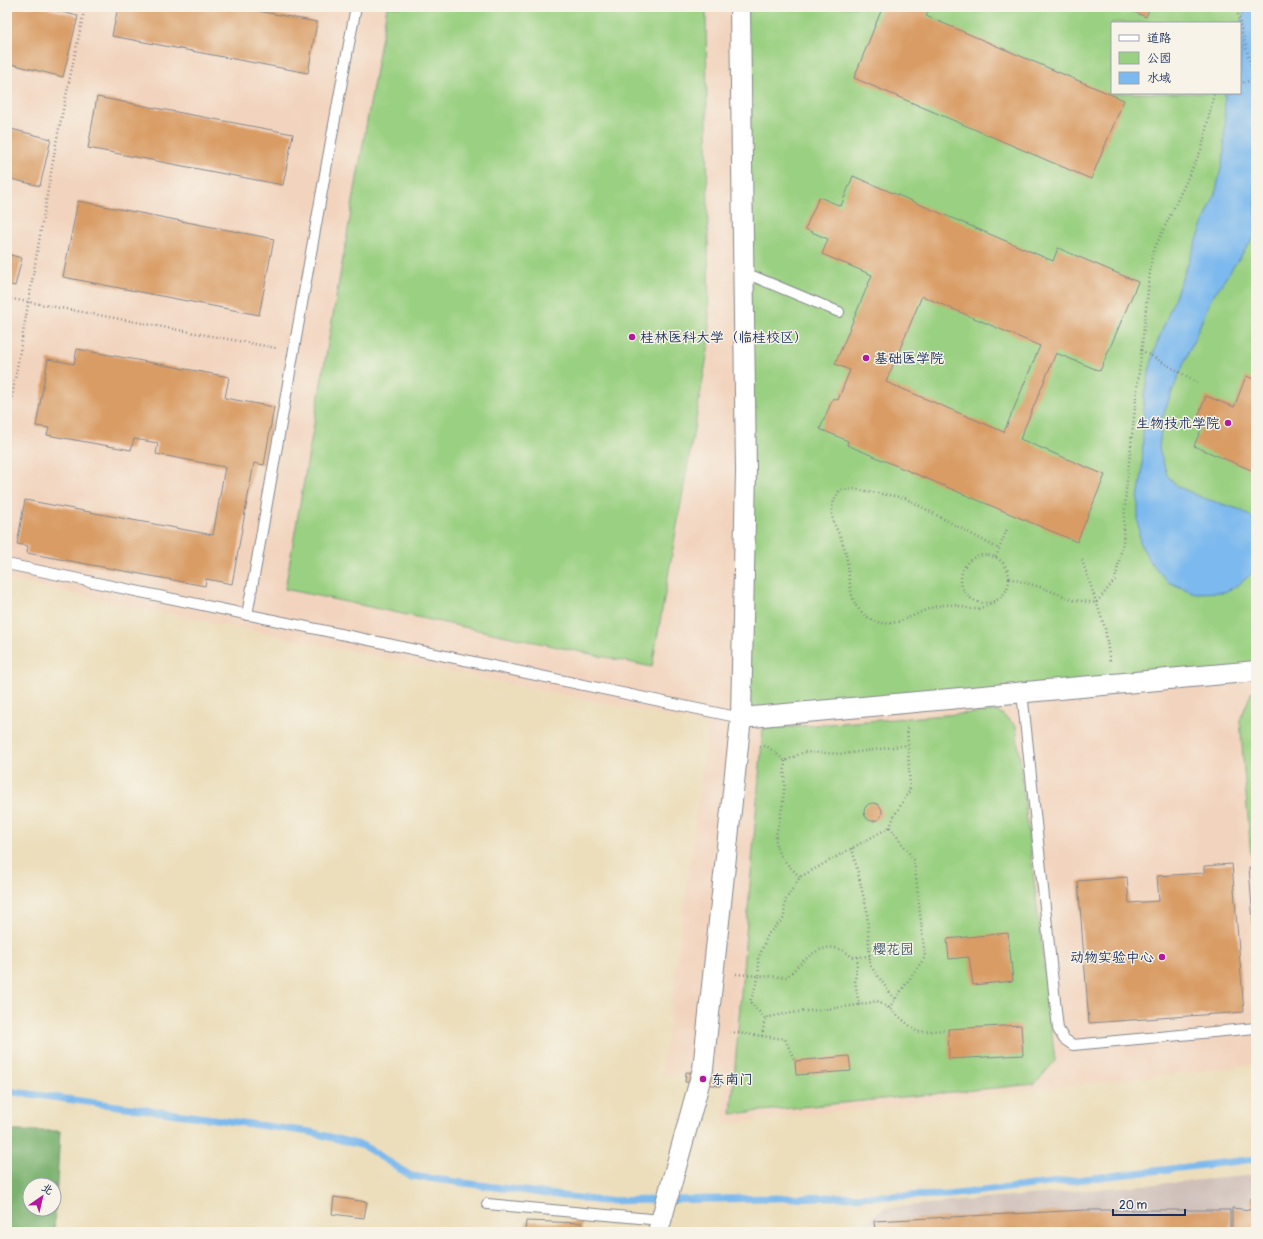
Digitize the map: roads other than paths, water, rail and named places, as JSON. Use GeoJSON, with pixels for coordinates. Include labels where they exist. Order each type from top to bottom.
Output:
{"type":"FeatureCollection","features":[{"type":"Feature","properties":{"kind":"street"},"geometry":{"type":"LineString","coordinates":[[661,1220],[703,1069],[741,718],[746,471],[740,7]]}},
{"type":"Feature","properties":{"kind":"street"},"geometry":{"type":"LineString","coordinates":[[741,718],[1256,671]]}},
{"type":"Feature","properties":{"kind":"lane"},"geometry":{"type":"LineString","coordinates":[[247,615],[295,351],[328,154],[356,7]]}},
{"type":"Feature","properties":{"kind":"lane"},"geometry":{"type":"LineString","coordinates":[[743,272],[839,312]]}},
{"type":"Feature","properties":{"kind":"lane"},"geometry":{"type":"LineString","coordinates":[[7,564],[741,718]]}},
{"type":"Feature","properties":{"kind":"lane"},"geometry":{"type":"LineString","coordinates":[[1022,692],[1058,1029],[1060,1034],[1073,1045],[1256,1028]]}},
{"type":"Feature","properties":{"kind":"lane"},"geometry":{"type":"LineString","coordinates":[[487,1204],[661,1220]]}},
{"type":"Feature","properties":{"kind":"water"},"geometry":{"type":"Polygon","coordinates":[[[1246,7],[1256,7],[1256,234],[1211,299],[1162,419],[1159,449],[1167,475],[1177,486],[1203,498],[1241,510],[1256,520],[1256,570],[1237,586],[1224,592],[1195,593],[1168,582],[1152,564],[1140,544],[1138,499],[1142,473],[1144,395],[1154,351],[1216,191],[1224,154],[1225,94],[1241,94],[1241,22],[1246,7]]]}},
{"type":"Feature","properties":{"kind":"waterway"},"geometry":{"type":"LineString","coordinates":[[7,1091],[310,1132],[364,1146],[411,1176],[601,1201],[947,1195],[1256,1159]]}},
{"type":"Feature","properties":{"kind":"place","name":"桂林医科大学（临桂校区）"},"geometry":{"type":"Point","coordinates":[632,337]}},
{"type":"Feature","properties":{"kind":"place","name":"基础医学院"},"geometry":{"type":"Point","coordinates":[866,358]}},
{"type":"Feature","properties":{"kind":"place","name":"生物技术学院"},"geometry":{"type":"Point","coordinates":[1228,423]}},
{"type":"Feature","properties":{"kind":"place","name":"动物实验中心"},"geometry":{"type":"Point","coordinates":[1162,957]}},
{"type":"Feature","properties":{"kind":"place","name":"东南门"},"geometry":{"type":"Point","coordinates":[703,1079]}},
{"type":"Feature","properties":{"kind":"park label","name":"樱花园"},"geometry":{"type":"Point","coordinates":[893,949]}}]}
